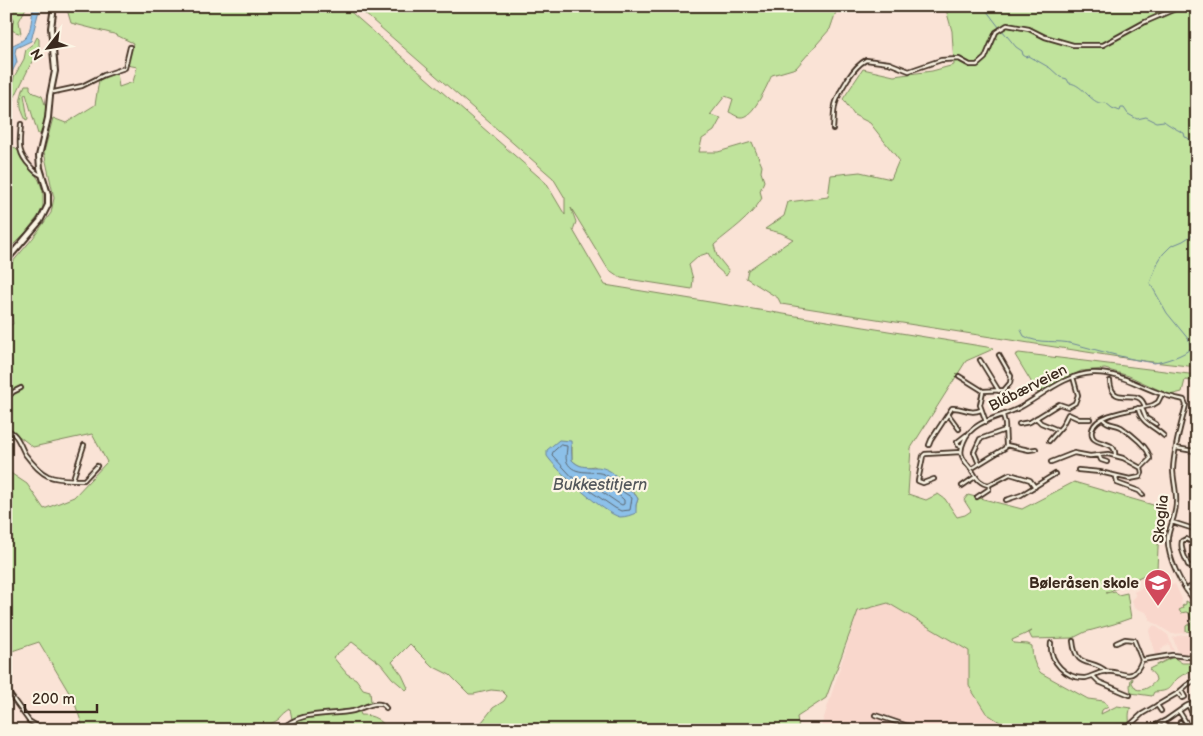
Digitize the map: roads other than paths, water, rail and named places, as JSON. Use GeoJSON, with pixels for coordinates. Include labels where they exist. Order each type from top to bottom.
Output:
{"type":"FeatureCollection","features":[{"type":"Feature","properties":{"kind":"main road"},"geometry":{"type":"LineString","coordinates":[[6,261],[45,212],[48,196],[39,162],[39,151],[48,118],[50,99],[57,71],[51,28],[54,6]]}},
{"type":"Feature","properties":{"kind":"main road"},"geometry":{"type":"LineString","coordinates":[[6,315],[6,326]]}},
{"type":"Feature","properties":{"kind":"main road"},"geometry":{"type":"LineString","coordinates":[[6,721],[10,730]]}},
{"type":"Feature","properties":{"kind":"street"},"geometry":{"type":"LineString","coordinates":[[833,129],[834,108],[837,99],[854,68],[866,60],[889,63],[909,71],[941,60],[959,59],[977,65],[985,58],[996,32],[1009,25],[1029,29],[1045,37],[1073,45],[1106,44],[1152,19],[1182,6]]}},
{"type":"Feature","properties":{"kind":"street"},"geometry":{"type":"LineString","coordinates":[[54,92],[80,87],[104,75],[125,68],[130,47]]}},
{"type":"Feature","properties":{"kind":"street"},"geometry":{"type":"LineString","coordinates":[[21,124],[20,141],[22,156],[35,172],[42,175]]}},
{"type":"Feature","properties":{"kind":"street"},"geometry":{"type":"LineString","coordinates":[[959,376],[983,391],[1004,390],[1009,386],[1012,378],[999,355]]}},
{"type":"Feature","properties":{"kind":"street"},"geometry":{"type":"LineString","coordinates":[[980,360],[999,391]]}},
{"type":"Feature","properties":{"kind":"street","name":"Blåbærveien"},"geometry":{"type":"LineString","coordinates":[[967,435],[974,428],[1022,407],[1046,391],[1073,377],[1093,373],[1111,374],[1131,380],[1162,394],[1185,401]]}},
{"type":"Feature","properties":{"kind":"street"},"geometry":{"type":"LineString","coordinates":[[1019,424],[1036,418],[1059,404],[1068,407],[1076,403],[1078,398],[1073,377]]}},
{"type":"Feature","properties":{"kind":"street"},"geometry":{"type":"LineString","coordinates":[[1110,381],[1112,390],[1120,397],[1137,397],[1142,400],[1142,420],[1164,436]]}},
{"type":"Feature","properties":{"kind":"street"},"geometry":{"type":"LineString","coordinates":[[6,399],[13,392],[21,388]]}},
{"type":"Feature","properties":{"kind":"street"},"geometry":{"type":"LineString","coordinates":[[983,391],[981,410],[986,422]]}},
{"type":"Feature","properties":{"kind":"street"},"geometry":{"type":"LineString","coordinates":[[1115,455],[1116,451],[1112,446],[1097,442],[1092,438],[1091,432],[1094,426],[1103,419],[1118,412],[1142,408],[1156,403],[1162,394]]}},
{"type":"Feature","properties":{"kind":"street","name":"Skoglia"},"geometry":{"type":"LineString","coordinates":[[1185,401],[1186,404],[1173,468],[1176,504],[1168,538],[1173,564],[1186,590],[1197,602]]}},
{"type":"Feature","properties":{"kind":"street"},"geometry":{"type":"LineString","coordinates":[[929,445],[952,408],[955,407],[972,413],[981,410]]}},
{"type":"Feature","properties":{"kind":"street"},"geometry":{"type":"LineString","coordinates":[[1049,441],[1068,414],[1068,407]]}},
{"type":"Feature","properties":{"kind":"street"},"geometry":{"type":"LineString","coordinates":[[1142,408],[1146,418],[1156,424]]}},
{"type":"Feature","properties":{"kind":"street"},"geometry":{"type":"LineString","coordinates":[[948,414],[959,429]]}},
{"type":"Feature","properties":{"kind":"street"},"geometry":{"type":"LineString","coordinates":[[1068,414],[1079,419],[1090,419]]}},
{"type":"Feature","properties":{"kind":"street"},"geometry":{"type":"LineString","coordinates":[[971,469],[1002,451],[1006,445],[1003,415]]}},
{"type":"Feature","properties":{"kind":"street"},"geometry":{"type":"LineString","coordinates":[[1036,418],[1041,423],[1058,430]]}},
{"type":"Feature","properties":{"kind":"street"},"geometry":{"type":"LineString","coordinates":[[1078,470],[1095,471],[1116,477],[1138,479],[1142,475],[1142,468],[1150,459],[1148,450],[1122,428],[1109,424],[1103,419]]}},
{"type":"Feature","properties":{"kind":"street"},"geometry":{"type":"LineString","coordinates":[[6,430],[13,433],[29,458],[42,472],[60,480],[86,479],[97,466]]}},
{"type":"Feature","properties":{"kind":"street"},"geometry":{"type":"LineString","coordinates":[[979,464],[974,452],[980,439],[1005,430]]}},
{"type":"Feature","properties":{"kind":"street"},"geometry":{"type":"LineString","coordinates":[[962,446],[958,445],[957,442],[967,435]]}},
{"type":"Feature","properties":{"kind":"street"},"geometry":{"type":"LineString","coordinates":[[967,435],[961,452],[963,460],[971,469],[975,478],[981,483],[989,485],[1010,474],[1030,480],[1035,487]]}},
{"type":"Feature","properties":{"kind":"street"},"geometry":{"type":"LineString","coordinates":[[1197,439],[1194,451],[1197,460]]}},
{"type":"Feature","properties":{"kind":"street"},"geometry":{"type":"LineString","coordinates":[[73,478],[84,445]]}},
{"type":"Feature","properties":{"kind":"street"},"geometry":{"type":"LineString","coordinates":[[1006,445],[1029,450],[1036,449]]}},
{"type":"Feature","properties":{"kind":"street"},"geometry":{"type":"LineString","coordinates":[[1176,448],[1194,451]]}},
{"type":"Feature","properties":{"kind":"street"},"geometry":{"type":"LineString","coordinates":[[934,479],[923,483],[918,481],[925,454],[961,452]]}},
{"type":"Feature","properties":{"kind":"street"},"geometry":{"type":"LineString","coordinates":[[1051,462],[1074,453],[1087,456],[1115,455],[1142,468]]}},
{"type":"Feature","properties":{"kind":"street"},"geometry":{"type":"LineString","coordinates":[[1099,455],[1102,460],[1107,462]]}},
{"type":"Feature","properties":{"kind":"street"},"geometry":{"type":"LineString","coordinates":[[1006,500],[1021,495],[1055,474]]}},
{"type":"Feature","properties":{"kind":"street"},"geometry":{"type":"LineString","coordinates":[[1116,477],[1117,483],[1140,490],[1143,495]]}},
{"type":"Feature","properties":{"kind":"street"},"geometry":{"type":"LineString","coordinates":[[962,486],[975,478]]}},
{"type":"Feature","properties":{"kind":"street"},"geometry":{"type":"LineString","coordinates":[[977,497],[987,491],[989,485]]}},
{"type":"Feature","properties":{"kind":"street"},"geometry":{"type":"LineString","coordinates":[[1172,522],[1197,530]]}},
{"type":"Feature","properties":{"kind":"street"},"geometry":{"type":"LineString","coordinates":[[1197,541],[1192,542],[1186,539],[1181,544],[1182,552],[1188,565],[1195,567],[1197,573]]}},
{"type":"Feature","properties":{"kind":"street"},"geometry":{"type":"LineString","coordinates":[[1186,590],[1197,584]]}},
{"type":"Feature","properties":{"kind":"street"},"geometry":{"type":"LineString","coordinates":[[1051,643],[1053,659],[1059,667],[1080,678],[1107,672],[1130,675],[1138,670],[1142,660],[1134,640],[1125,639],[1116,643]]}},
{"type":"Feature","properties":{"kind":"street"},"geometry":{"type":"LineString","coordinates":[[1074,641],[1075,652],[1079,658],[1103,668],[1107,672]]}},
{"type":"Feature","properties":{"kind":"street"},"geometry":{"type":"LineString","coordinates":[[1142,660],[1172,655],[1197,658]]}},
{"type":"Feature","properties":{"kind":"street"},"geometry":{"type":"LineString","coordinates":[[1093,676],[1098,682],[1130,695]]}},
{"type":"Feature","properties":{"kind":"street"},"geometry":{"type":"LineString","coordinates":[[1130,730],[1130,725],[1136,722],[1142,714],[1178,693],[1197,679]]}},
{"type":"Feature","properties":{"kind":"street"},"geometry":{"type":"LineString","coordinates":[[6,689],[29,721],[44,730]]}},
{"type":"Feature","properties":{"kind":"street"},"geometry":{"type":"LineString","coordinates":[[1178,693],[1182,698],[1185,697],[1181,690]]}},
{"type":"Feature","properties":{"kind":"street"},"geometry":{"type":"LineString","coordinates":[[1146,730],[1163,722],[1188,705],[1197,702]]}},
{"type":"Feature","properties":{"kind":"street"},"geometry":{"type":"LineString","coordinates":[[281,730],[287,724],[305,716],[353,711],[376,703],[386,708]]}},
{"type":"Feature","properties":{"kind":"street"},"geometry":{"type":"LineString","coordinates":[[1157,705],[1161,711]]}},
{"type":"Feature","properties":{"kind":"street"},"geometry":{"type":"LineString","coordinates":[[1180,722],[1185,730],[1194,720],[1194,715],[1188,705]]}},
{"type":"Feature","properties":{"kind":"street"},"geometry":{"type":"LineString","coordinates":[[1179,711],[1189,727]]}},
{"type":"Feature","properties":{"kind":"street"},"geometry":{"type":"LineString","coordinates":[[875,715],[920,730]]}},
{"type":"Feature","properties":{"kind":"street"},"geometry":{"type":"LineString","coordinates":[[1163,722],[1167,730]]}},
{"type":"Feature","properties":{"kind":"water"},"geometry":{"type":"Polygon","coordinates":[[[34,6],[42,6],[31,41],[16,48],[17,62],[6,84],[6,73],[12,60],[6,55],[6,50],[24,39],[28,34],[34,6]]]}},
{"type":"Feature","properties":{"kind":"water","name":"Bukkestitjern"},"geometry":{"type":"Polygon","coordinates":[[[559,440],[571,441],[572,460],[576,464],[585,467],[603,468],[616,475],[626,488],[637,497],[636,513],[622,517],[613,514],[570,481],[547,456],[547,450],[559,440]]]}},
{"type":"Feature","properties":{"kind":"waterway"},"geometry":{"type":"LineString","coordinates":[[612,6],[619,10],[630,6]]}},
{"type":"Feature","properties":{"kind":"waterway"},"geometry":{"type":"LineString","coordinates":[[634,6],[639,6]]}},
{"type":"Feature","properties":{"kind":"waterway"},"geometry":{"type":"LineString","coordinates":[[979,6],[986,10],[999,27]]}},
{"type":"Feature","properties":{"kind":"waterway"},"geometry":{"type":"LineString","coordinates":[[1002,30],[1016,47],[1022,51],[1023,55],[1029,56],[1050,68],[1060,77],[1067,79],[1069,83],[1079,87],[1096,102],[1106,103],[1120,111],[1121,108],[1124,108],[1128,114],[1137,119],[1146,117],[1156,122],[1164,121],[1184,133],[1185,137],[1197,146]]}},
{"type":"Feature","properties":{"kind":"waterway"},"geometry":{"type":"LineString","coordinates":[[6,71],[11,62],[10,54]]}},
{"type":"Feature","properties":{"kind":"waterway"},"geometry":{"type":"LineString","coordinates":[[1021,330],[1024,336],[1030,339],[1068,343],[1154,363],[1168,360],[1184,353],[1191,348],[1189,340],[1167,313],[1150,283],[1163,254],[1171,246],[1197,232]]}},
{"type":"Feature","properties":{"kind":"place","name":"Bøleråsen skole"},"geometry":{"type":"Point","coordinates":[1158,607]}}]}
